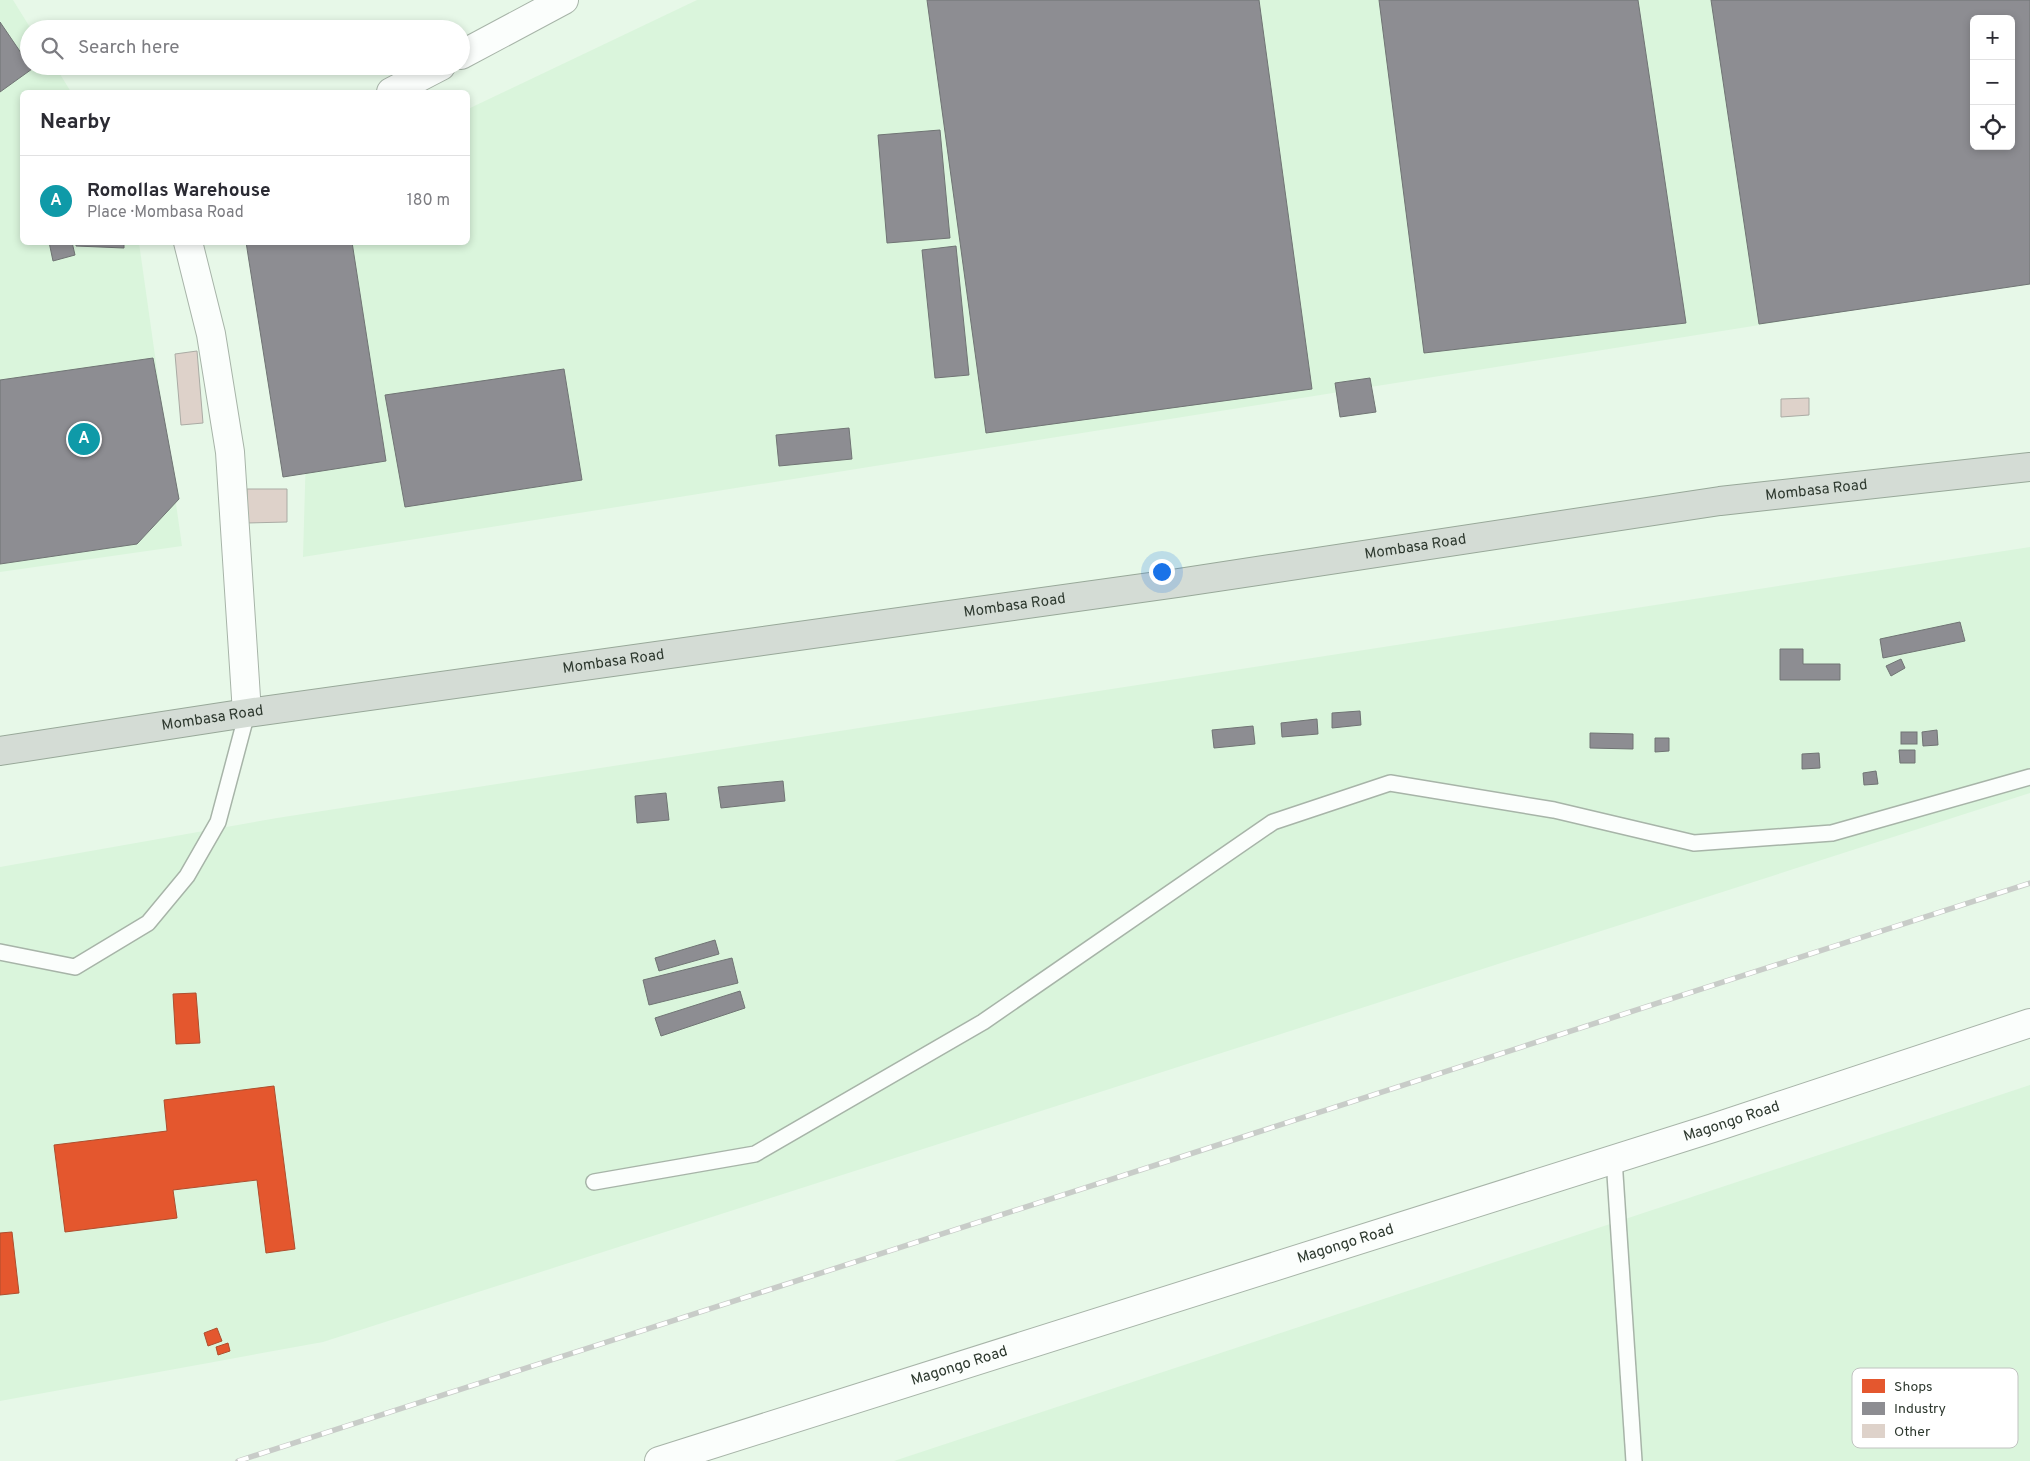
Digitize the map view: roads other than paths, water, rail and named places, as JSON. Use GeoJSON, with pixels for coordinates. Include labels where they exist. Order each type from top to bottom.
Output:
{"type":"FeatureCollection","features":[{"type":"Feature","properties":{"kind":"highway","name":"Mombasa Road"},"geometry":{"type":"LineString","coordinates":[[0,751],[248,713],[1178,583],[1720,501],[2030,467]]}},
{"type":"Feature","properties":{"kind":"street"},"geometry":{"type":"LineString","coordinates":[[470,50],[564,0]]}},
{"type":"Feature","properties":{"kind":"street"},"geometry":{"type":"LineString","coordinates":[[395,90],[424,75]]}},
{"type":"Feature","properties":{"kind":"street"},"geometry":{"type":"LineString","coordinates":[[189,245],[211,334],[230,452],[248,713]]}},
{"type":"Feature","properties":{"kind":"street","name":"Magongo Road"},"geometry":{"type":"LineString","coordinates":[[659,1461],[1614,1159],[2030,1024]]}},
{"type":"Feature","properties":{"kind":"lane"},"geometry":{"type":"LineString","coordinates":[[0,952],[75,967],[148,923],[187,876],[218,822],[248,713]]}},
{"type":"Feature","properties":{"kind":"lane"},"geometry":{"type":"LineString","coordinates":[[594,1182],[756,1154],[983,1022],[1273,822],[1390,783],[1554,810],[1694,843],[1832,833],[2030,776]]}},
{"type":"Feature","properties":{"kind":"lane"},"geometry":{"type":"LineString","coordinates":[[1614,1159],[1634,1461]]}},
{"type":"Feature","properties":{"kind":"railway"},"geometry":{"type":"LineString","coordinates":[[238,1461],[2030,883]]}},
{"type":"Feature","properties":{"kind":"place","name":"Romollas Warehouse"},"geometry":{"type":"Point","coordinates":[84,439]}}]}
